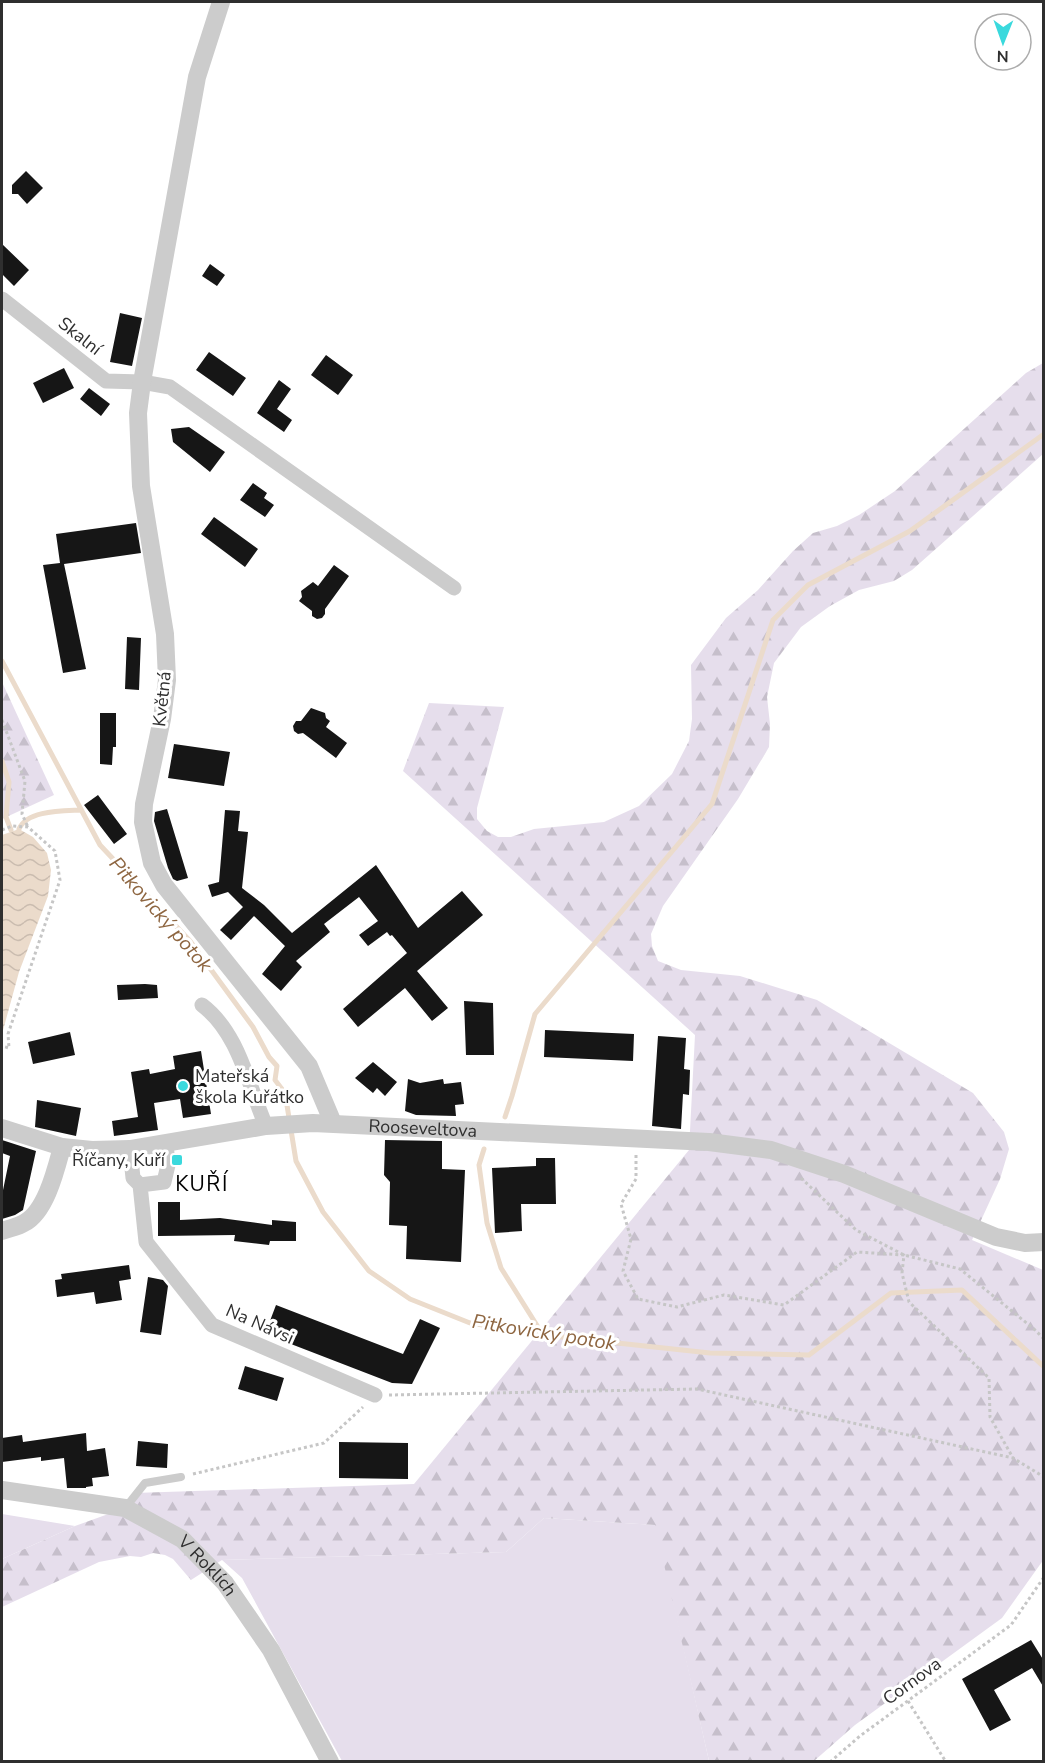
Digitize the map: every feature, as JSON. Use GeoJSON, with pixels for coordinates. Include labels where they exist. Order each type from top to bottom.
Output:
{"type":"FeatureCollection","features":[{"type":"Feature","properties":{"kind":"street","name":"Květná"},"geometry":{"type":"LineString","coordinates":[[221,2],[197,77],[138,413],[141,486],[165,634],[167,680],[142,822],[152,863],[164,885],[309,1066],[333,1123]]}},
{"type":"Feature","properties":{"kind":"street","name":"Skalní"},"geometry":{"type":"LineString","coordinates":[[2,299],[106,381],[142,382],[170,387],[454,588]]}},
{"type":"Feature","properties":{"kind":"street"},"geometry":{"type":"LineString","coordinates":[[202,1005],[215,1015],[235,1048],[271,1125]]}},
{"type":"Feature","properties":{"kind":"street","name":"Rooseveltova"},"geometry":{"type":"LineString","coordinates":[[2,1128],[62,1147],[92,1150],[130,1149],[271,1125],[313,1123],[709,1142],[771,1150],[844,1174],[982,1232],[1011,1241],[1044,1242]]}},
{"type":"Feature","properties":{"kind":"street"},"geometry":{"type":"LineString","coordinates":[[140,1185],[164,1182],[168,1165],[166,1143]]}},
{"type":"Feature","properties":{"kind":"street"},"geometry":{"type":"LineString","coordinates":[[2,1231],[26,1222],[41,1204],[53,1182],[62,1147]]}},
{"type":"Feature","properties":{"kind":"street","name":"Na Návsi"},"geometry":{"type":"LineString","coordinates":[[130,1149],[133,1178],[140,1185],[146,1242],[212,1325],[375,1395]]}},
{"type":"Feature","properties":{"kind":"street","name":"V Roklích"},"geometry":{"type":"LineString","coordinates":[[2,1490],[125,1508],[182,1539],[225,1583],[271,1650],[329,1759]]}},
{"type":"Feature","properties":{"kind":"lane"},"geometry":{"type":"LineString","coordinates":[[125,1508],[145,1483],[181,1477]]}},
{"type":"Feature","properties":{"kind":"path"},"geometry":{"type":"LineString","coordinates":[[2,720],[24,782],[22,814],[26,827],[55,851],[60,880],[8,1034],[9,1048],[2,1046]]}},
{"type":"Feature","properties":{"kind":"path"},"geometry":{"type":"LineString","coordinates":[[3,829],[14,826],[26,827]]}},
{"type":"Feature","properties":{"kind":"path"},"geometry":{"type":"LineString","coordinates":[[636,1138],[636,1179],[621,1204],[631,1239],[623,1271],[638,1299],[677,1307],[724,1295],[784,1305],[857,1252],[904,1255],[960,1269],[1035,1329],[1044,1339]]}},
{"type":"Feature","properties":{"kind":"path"},"geometry":{"type":"LineString","coordinates":[[796,1174],[856,1230],[904,1255]]}},
{"type":"Feature","properties":{"kind":"path"},"geometry":{"type":"LineString","coordinates":[[904,1255],[902,1273],[909,1302],[989,1378],[990,1417],[1013,1458]]}},
{"type":"Feature","properties":{"kind":"path"},"geometry":{"type":"LineString","coordinates":[[181,1477],[324,1443],[375,1395],[697,1389],[1013,1458],[1044,1477]]}},
{"type":"Feature","properties":{"kind":"path","name":"Cornova"},"geometry":{"type":"LineString","coordinates":[[830,1761],[860,1736],[1011,1625],[1044,1576]]}},
{"type":"Feature","properties":{"kind":"path"},"geometry":{"type":"LineString","coordinates":[[908,1701],[946,1761]]}},
{"type":"Feature","properties":{"kind":"green space"},"geometry":{"type":"Polygon","coordinates":[[[1043,363],[1043,454],[912,570],[894,581],[859,590],[830,606],[801,627],[774,663],[767,697],[770,724],[769,747],[738,799],[663,906],[651,934],[652,946],[658,961],[681,970],[740,976],[817,1000],[973,1093],[1004,1132],[1009,1149],[1000,1179],[972,1240],[1043,1270],[1044,1559],[1002,1618],[855,1725],[814,1761],[709,1761],[655,1525],[544,1518],[506,1552],[222,1560],[191,1580],[173,1559],[153,1553],[141,1557],[130,1556],[99,1562],[2,1607],[2,1559],[75,1526],[125,1508],[134,1493],[414,1484],[689,1150],[695,1035],[403,771],[429,703],[504,707],[477,808],[477,819],[487,831],[498,837],[511,837],[534,829],[604,822],[639,806],[672,774],[689,741],[692,719],[691,665],[726,618],[758,590],[793,551],[813,533],[837,526],[859,515],[895,491],[1026,373],[1043,363]]]}},
{"type":"Feature","properties":{"kind":"green space"},"geometry":{"type":"Polygon","coordinates":[[[2,682],[54,795],[2,819],[2,682]]]}},
{"type":"Feature","properties":{"kind":"green space"},"geometry":{"type":"Polygon","coordinates":[[[2,1514],[75,1526],[2,1559],[2,1514]]]}},
{"type":"Feature","properties":{"kind":"green space"},"geometry":{"type":"Polygon","coordinates":[[[544,1518],[656,1525],[709,1761],[342,1761],[242,1578],[222,1560],[506,1552],[544,1518]]]}},
{"type":"Feature","properties":{"kind":"water"},"geometry":{"type":"Polygon","coordinates":[[[19,829],[33,837],[47,853],[51,870],[48,896],[19,972],[2,1034],[2,835],[19,829]]]}},
{"type":"Feature","properties":{"kind":"building"},"geometry":{"type":"Polygon","coordinates":[[[26,171],[43,188],[27,204],[18,194],[12,194],[12,185],[26,171]]]}},
{"type":"Feature","properties":{"kind":"building"},"geometry":{"type":"Polygon","coordinates":[[[2,244],[29,270],[14,286],[2,274],[2,244]]]}},
{"type":"Feature","properties":{"kind":"building"},"geometry":{"type":"Polygon","coordinates":[[[210,264],[225,275],[217,286],[202,276],[210,264]]]}},
{"type":"Feature","properties":{"kind":"building"},"geometry":{"type":"Polygon","coordinates":[[[120,313],[142,318],[132,366],[110,362],[120,313]]]}},
{"type":"Feature","properties":{"kind":"building"},"geometry":{"type":"Polygon","coordinates":[[[209,352],[246,378],[233,396],[196,370],[209,352]]]}},
{"type":"Feature","properties":{"kind":"building"},"geometry":{"type":"Polygon","coordinates":[[[326,355],[353,375],[338,395],[311,375],[326,355]]]}},
{"type":"Feature","properties":{"kind":"building"},"geometry":{"type":"Polygon","coordinates":[[[64,368],[74,388],[43,403],[33,383],[64,368]]]}},
{"type":"Feature","properties":{"kind":"building"},"geometry":{"type":"Polygon","coordinates":[[[279,380],[291,389],[277,409],[292,420],[284,432],[257,413],[279,380]]]}},
{"type":"Feature","properties":{"kind":"building"},"geometry":{"type":"Polygon","coordinates":[[[89,388],[110,404],[101,416],[80,399],[89,388]]]}},
{"type":"Feature","properties":{"kind":"building"},"geometry":{"type":"Polygon","coordinates":[[[189,427],[225,452],[210,472],[173,442],[171,429],[189,427]]]}},
{"type":"Feature","properties":{"kind":"building"},"geometry":{"type":"Polygon","coordinates":[[[253,483],[267,493],[264,498],[274,505],[265,517],[240,500],[253,483]]]}},
{"type":"Feature","properties":{"kind":"building"},"geometry":{"type":"Polygon","coordinates":[[[214,517],[258,549],[245,567],[201,534],[214,517]]]}},
{"type":"Feature","properties":{"kind":"building"},"geometry":{"type":"Polygon","coordinates":[[[136,523],[141,553],[64,564],[86,669],[63,673],[43,565],[60,563],[56,534],[136,523]]]}},
{"type":"Feature","properties":{"kind":"building"},"geometry":{"type":"Polygon","coordinates":[[[334,565],[349,576],[325,609],[325,614],[322,618],[317,619],[312,616],[312,611],[299,601],[302,597],[301,591],[313,582],[318,586],[334,565]]]}},
{"type":"Feature","properties":{"kind":"building"},"geometry":{"type":"Polygon","coordinates":[[[127,637],[141,638],[139,690],[125,689],[127,637]]]}},
{"type":"Feature","properties":{"kind":"building"},"geometry":{"type":"Polygon","coordinates":[[[311,708],[325,713],[326,718],[330,721],[326,727],[347,743],[336,758],[303,733],[298,734],[294,731],[293,726],[296,721],[301,721],[311,708]]]}},
{"type":"Feature","properties":{"kind":"building"},"geometry":{"type":"Polygon","coordinates":[[[100,713],[116,713],[116,747],[113,747],[112,765],[100,764],[100,713]]]}},
{"type":"Feature","properties":{"kind":"building"},"geometry":{"type":"Polygon","coordinates":[[[174,744],[230,752],[224,786],[168,778],[174,744]]]}},
{"type":"Feature","properties":{"kind":"building"},"geometry":{"type":"Polygon","coordinates":[[[98,795],[127,834],[114,844],[84,805],[98,795]]]}},
{"type":"Feature","properties":{"kind":"building"},"geometry":{"type":"Polygon","coordinates":[[[167,809],[188,878],[177,881],[173,879],[168,868],[154,821],[155,812],[167,809]]]}},
{"type":"Feature","properties":{"kind":"building"},"geometry":{"type":"Polygon","coordinates":[[[225,810],[240,811],[238,831],[248,832],[242,888],[264,905],[292,933],[376,865],[418,928],[462,891],[483,915],[417,971],[448,1008],[432,1021],[405,988],[358,1027],[343,1009],[407,953],[387,932],[368,946],[359,935],[378,921],[359,897],[324,924],[330,932],[296,961],[302,967],[281,991],[262,974],[285,946],[254,916],[231,940],[220,930],[243,907],[228,892],[212,897],[208,885],[219,882],[225,810]]]}},
{"type":"Feature","properties":{"kind":"building"},"geometry":{"type":"Polygon","coordinates":[[[117,985],[157,985],[158,998],[118,1000],[117,985]]]}},
{"type":"Feature","properties":{"kind":"building"},"geometry":{"type":"Polygon","coordinates":[[[464,1001],[493,1003],[494,1055],[466,1055],[464,1001]]]}},
{"type":"Feature","properties":{"kind":"building"},"geometry":{"type":"Polygon","coordinates":[[[545,1030],[634,1034],[633,1061],[544,1057],[545,1030]]]}},
{"type":"Feature","properties":{"kind":"building"},"geometry":{"type":"Polygon","coordinates":[[[70,1032],[75,1055],[33,1064],[28,1042],[70,1032]]]}},
{"type":"Feature","properties":{"kind":"building"},"geometry":{"type":"Polygon","coordinates":[[[658,1036],[686,1038],[684,1069],[690,1070],[689,1095],[683,1094],[681,1129],[652,1126],[658,1036]]]}},
{"type":"Feature","properties":{"kind":"building"},"geometry":{"type":"Polygon","coordinates":[[[201,1051],[211,1114],[183,1118],[180,1099],[154,1103],[158,1130],[114,1136],[112,1121],[138,1117],[131,1072],[149,1069],[150,1074],[175,1069],[173,1056],[201,1051]]]}},
{"type":"Feature","properties":{"kind":"building"},"geometry":{"type":"Polygon","coordinates":[[[373,1062],[397,1082],[385,1096],[377,1088],[373,1093],[355,1078],[373,1062]]]}},
{"type":"Feature","properties":{"kind":"building"},"geometry":{"type":"Polygon","coordinates":[[[408,1079],[420,1083],[443,1079],[444,1084],[461,1082],[464,1104],[455,1105],[456,1116],[416,1115],[405,1111],[408,1079]]]}},
{"type":"Feature","properties":{"kind":"building"},"geometry":{"type":"Polygon","coordinates":[[[37,1100],[81,1108],[76,1136],[35,1127],[37,1100]]]}},
{"type":"Feature","properties":{"kind":"building"},"geometry":{"type":"Polygon","coordinates":[[[2,1140],[36,1151],[23,1210],[2,1219],[2,1195],[10,1156],[2,1153],[2,1140]]]}},
{"type":"Feature","properties":{"kind":"building"},"geometry":{"type":"Polygon","coordinates":[[[385,1140],[442,1141],[442,1169],[465,1170],[461,1262],[406,1259],[407,1226],[389,1225],[390,1182],[384,1175],[385,1140]]]}},
{"type":"Feature","properties":{"kind":"building"},"geometry":{"type":"Polygon","coordinates":[[[536,1158],[555,1158],[556,1204],[521,1204],[522,1231],[495,1233],[492,1168],[536,1166],[536,1158]]]}},
{"type":"Feature","properties":{"kind":"building"},"geometry":{"type":"Polygon","coordinates":[[[158,1202],[180,1202],[180,1220],[220,1218],[272,1225],[272,1220],[296,1222],[296,1241],[270,1241],[269,1245],[234,1241],[235,1235],[158,1236],[158,1202]]]}},
{"type":"Feature","properties":{"kind":"building"},"geometry":{"type":"Polygon","coordinates":[[[129,1265],[131,1279],[119,1281],[122,1300],[96,1304],[94,1292],[57,1297],[55,1280],[62,1279],[61,1274],[129,1265]]]}},
{"type":"Feature","properties":{"kind":"building"},"geometry":{"type":"Polygon","coordinates":[[[148,1277],[163,1280],[168,1286],[161,1335],[140,1332],[148,1277]]]}},
{"type":"Feature","properties":{"kind":"building"},"geometry":{"type":"Polygon","coordinates":[[[276,1305],[403,1354],[420,1319],[440,1328],[412,1384],[392,1383],[265,1334],[276,1305]]]}},
{"type":"Feature","properties":{"kind":"building"},"geometry":{"type":"Polygon","coordinates":[[[245,1366],[284,1378],[277,1401],[238,1389],[245,1366]]]}},
{"type":"Feature","properties":{"kind":"building"},"geometry":{"type":"Polygon","coordinates":[[[86,1433],[87,1451],[105,1448],[109,1476],[92,1478],[93,1486],[67,1488],[64,1458],[41,1461],[41,1457],[2,1462],[2,1438],[22,1435],[23,1442],[86,1433]]]}},
{"type":"Feature","properties":{"kind":"building"},"geometry":{"type":"Polygon","coordinates":[[[138,1441],[168,1444],[167,1468],[136,1466],[138,1441]]]}},
{"type":"Feature","properties":{"kind":"building"},"geometry":{"type":"Polygon","coordinates":[[[339,1442],[408,1443],[408,1479],[339,1478],[339,1442]]]}},
{"type":"Feature","properties":{"kind":"building"},"geometry":{"type":"Polygon","coordinates":[[[1031,1640],[1044,1661],[1044,1688],[1032,1668],[994,1690],[1011,1720],[990,1731],[962,1679],[1031,1640]]]}},
{"type":"Feature","properties":{"kind":"waterway"},"geometry":{"type":"LineString","coordinates":[[505,1117],[535,1014],[712,804],[773,620],[808,585],[910,531],[1044,434]]}},
{"type":"Feature","properties":{"kind":"waterway","name":"Pitkovický potok"},"geometry":{"type":"LineString","coordinates":[[2,661],[100,845],[190,941],[253,1027],[269,1057],[277,1066],[275,1080],[285,1093],[296,1161],[323,1212],[369,1271],[410,1299],[470,1323],[543,1335],[710,1353],[809,1355],[891,1293],[962,1290],[1044,1367]]}},
{"type":"Feature","properties":{"kind":"waterway"},"geometry":{"type":"LineString","coordinates":[[2,761],[9,782],[6,817],[11,830]]}},
{"type":"Feature","properties":{"kind":"waterway"},"geometry":{"type":"LineString","coordinates":[[19,829],[23,823],[37,815],[56,811],[81,810]]}},
{"type":"Feature","properties":{"kind":"waterway"},"geometry":{"type":"LineString","coordinates":[[484,1149],[479,1165],[487,1223],[501,1268],[543,1335]]}},
{"type":"Feature","properties":{"kind":"place","name":"Mateřská škola Kuřátko"},"geometry":{"type":"Point","coordinates":[183,1086]}},
{"type":"Feature","properties":{"kind":"place","name":"Říčany, Kuří"},"geometry":{"type":"Point","coordinates":[177,1160]}},
{"type":"Feature","properties":{"kind":"district","name":"KUŘÍ"},"geometry":{"type":"Point","coordinates":[202,1184]}}]}
